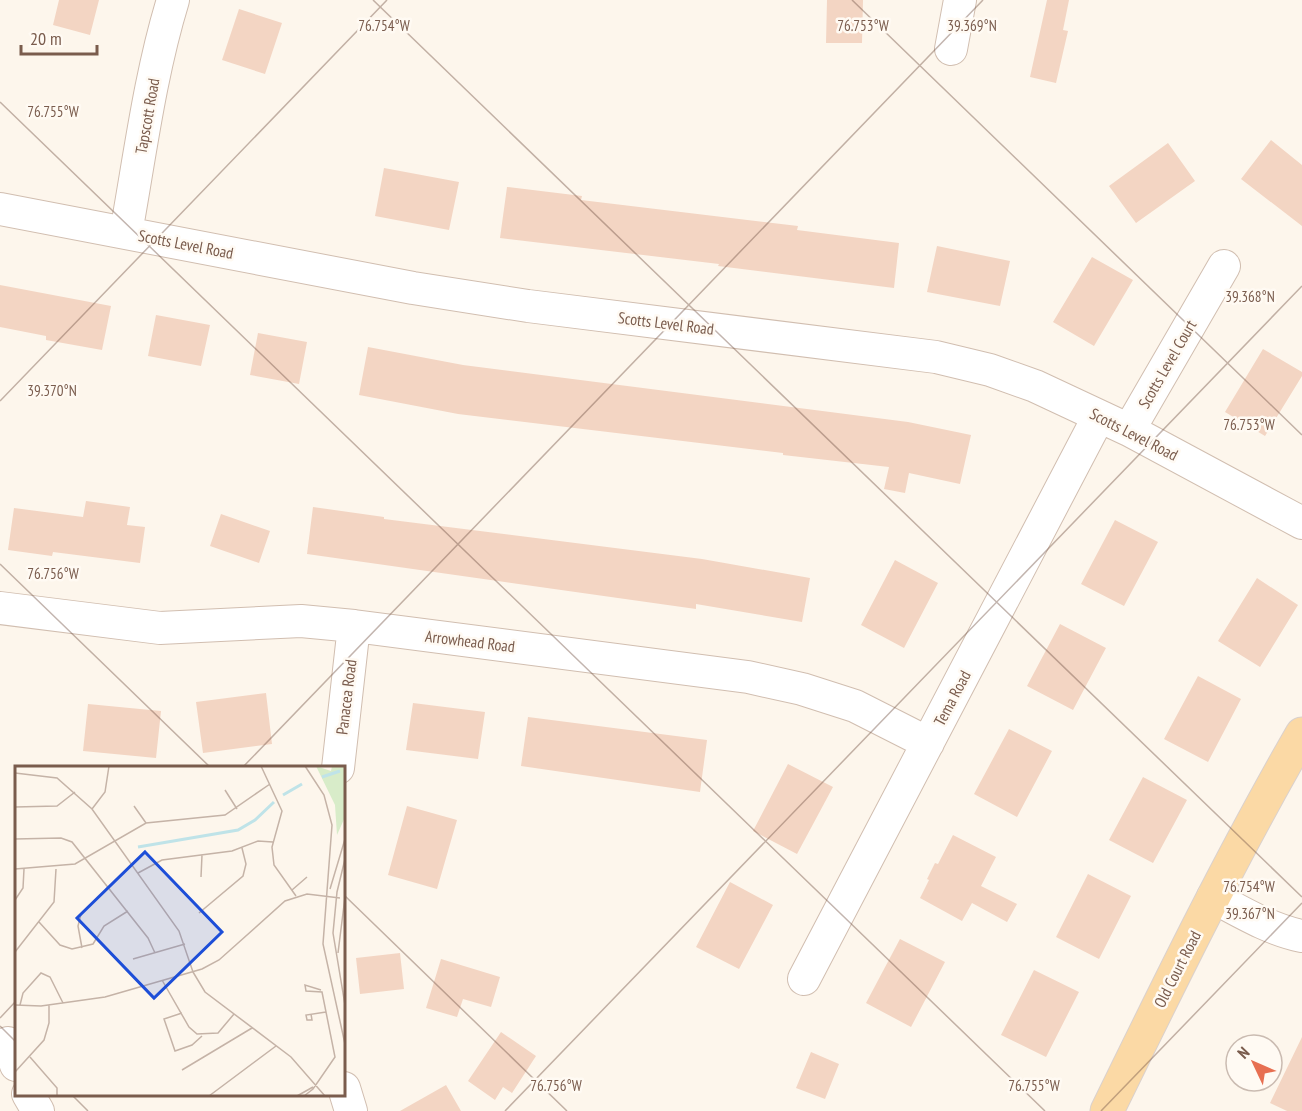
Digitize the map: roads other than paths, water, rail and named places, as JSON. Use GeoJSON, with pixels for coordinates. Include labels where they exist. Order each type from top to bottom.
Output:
{"type":"FeatureCollection","features":[{"type":"Feature","properties":{"kind":"main road","name":"Old Court Road"},"geometry":{"type":"LineString","coordinates":[[1107,1111],[1247,831],[1302,734]]}},
{"type":"Feature","properties":{"kind":"street","name":"Tapscott Road"},"geometry":{"type":"LineString","coordinates":[[126,232],[153,79],[173,0]]}},
{"type":"Feature","properties":{"kind":"street"},"geometry":{"type":"LineString","coordinates":[[951,49],[960,0]]}},
{"type":"Feature","properties":{"kind":"street","name":"Scotts Level Road"},"geometry":{"type":"LineString","coordinates":[[0,209],[413,288],[528,306],[936,357],[999,373],[1035,386],[1129,430],[1302,523]]}},
{"type":"Feature","properties":{"kind":"street","name":"Scotts Level Court"},"geometry":{"type":"LineString","coordinates":[[1129,430],[1224,266]]}},
{"type":"Feature","properties":{"kind":"street","name":"Tema Road"},"geometry":{"type":"LineString","coordinates":[[804,979],[1100,416]]}},
{"type":"Feature","properties":{"kind":"street","name":"Arrowhead Road"},"geometry":{"type":"LineString","coordinates":[[0,608],[160,628],[302,621],[748,677],[802,689],[855,706],[928,743]]}},
{"type":"Feature","properties":{"kind":"street","name":"Panacea Road"},"geometry":{"type":"LineString","coordinates":[[338,766],[354,626]]}},
{"type":"Feature","properties":{"kind":"street"},"geometry":{"type":"LineString","coordinates":[[1213,897],[1251,918],[1302,936]]}},
{"type":"Feature","properties":{"kind":"street"},"geometry":{"type":"LineString","coordinates":[[345,1091],[351,1111]]}},
{"type":"Feature","properties":{"kind":"street"},"geometry":{"type":"LineString","coordinates":[[29,1096],[38,1111]]}}]}
